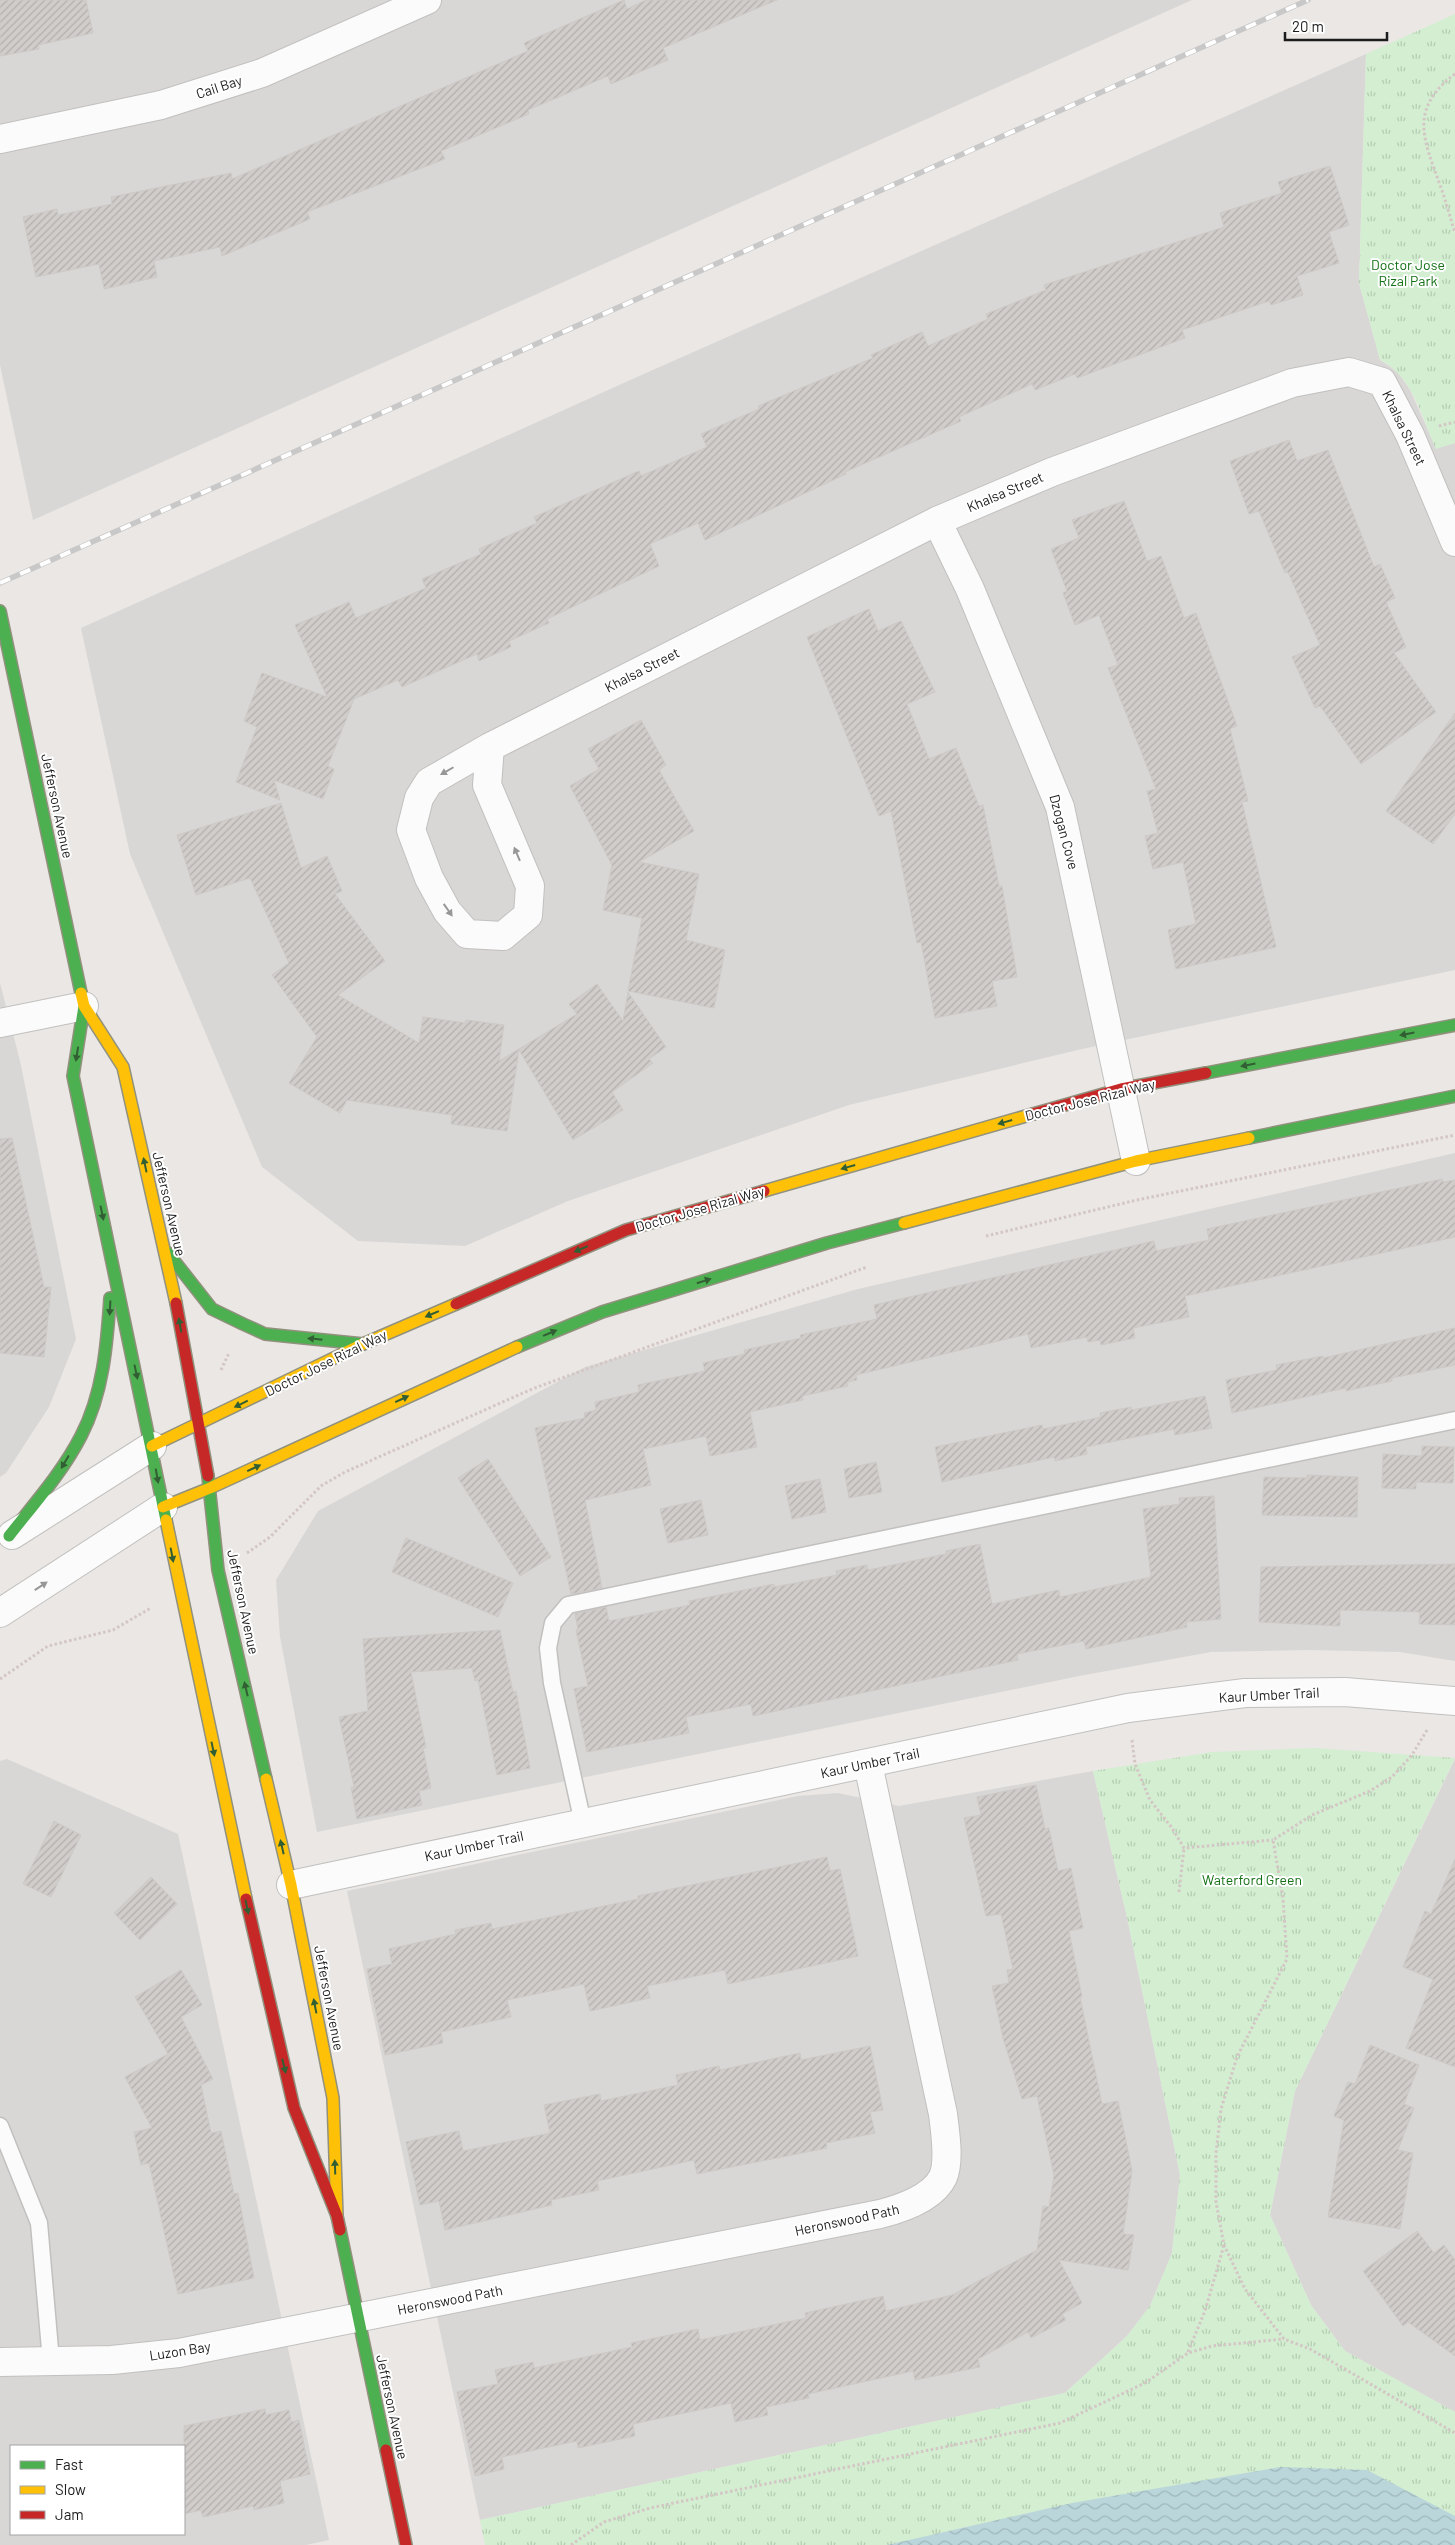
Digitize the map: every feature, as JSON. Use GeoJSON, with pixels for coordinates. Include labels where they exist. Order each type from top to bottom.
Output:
{"type":"FeatureCollection","features":[{"type":"Feature","properties":{"kind":"street","name":"Cail Bay"},"geometry":{"type":"LineString","coordinates":[[0,139],[161,105],[262,73],[427,0]]}},
{"type":"Feature","properties":{"kind":"street","name":"Khalsa Street"},"geometry":{"type":"LineString","coordinates":[[490,747],[487,785],[530,886],[528,915],[503,936],[467,934],[447,911],[429,878],[411,830],[419,798],[429,782],[490,747],[937,521],[1052,472],[1292,383],[1349,372],[1382,382],[1410,435],[1455,542]]}},
{"type":"Feature","properties":{"kind":"street","name":"Dzogan Cove"},"geometry":{"type":"LineString","coordinates":[[937,521],[970,589],[1060,807],[1136,1161]]}},
{"type":"Feature","properties":{"kind":"street","name":"Jefferson Avenue"},"geometry":{"type":"LineString","coordinates":[[0,611],[84,1006],[123,1067],[177,1305],[210,1488],[218,1570],[291,1885],[333,2098],[337,2216],[406,2545]]}},
{"type":"Feature","properties":{"kind":"street","name":"Jefferson Avenue"},"geometry":{"type":"LineString","coordinates":[[84,1006],[73,1076],[152,1446],[163,1508],[262,1975],[294,2108],[337,2216]]}},
{"type":"Feature","properties":{"kind":"street"},"geometry":{"type":"LineString","coordinates":[[0,1023],[84,1006]]}},
{"type":"Feature","properties":{"kind":"street","name":"Doctor Jose Rizal Way"},"geometry":{"type":"LineString","coordinates":[[5,1539],[152,1446],[363,1344],[626,1230],[1121,1089],[1455,1025]]}},
{"type":"Feature","properties":{"kind":"street"},"geometry":{"type":"LineString","coordinates":[[0,1613],[163,1508],[210,1488],[482,1361],[602,1312],[826,1243],[1136,1161],[1455,1096]]}},
{"type":"Feature","properties":{"kind":"street"},"geometry":{"type":"LineString","coordinates":[[163,1247],[212,1309],[220,1313],[265,1334],[363,1344]]}},
{"type":"Feature","properties":{"kind":"street"},"geometry":{"type":"LineString","coordinates":[[5,1539],[63,1466],[89,1419],[108,1351],[112,1260]]}},
{"type":"Feature","properties":{"kind":"street","name":"Kaur Umber Trail"},"geometry":{"type":"LineString","coordinates":[[291,1885],[868,1764],[1067,1719],[1128,1708],[1244,1693],[1345,1692],[1446,1700]]}},
{"type":"Feature","properties":{"kind":"street","name":"Heronswood Path"},"geometry":{"type":"LineString","coordinates":[[358,2317],[880,2214],[907,2207],[926,2195],[943,2177],[946,2149],[943,2114],[868,1764]]}},
{"type":"Feature","properties":{"kind":"street","name":"Luzon Bay"},"geometry":{"type":"LineString","coordinates":[[0,2362],[112,2360],[179,2353],[358,2317]]}},
{"type":"Feature","properties":{"kind":"lane"},"geometry":{"type":"LineString","coordinates":[[583,1823],[552,1683],[548,1648],[553,1623],[568,1605],[1455,1420]]}},
{"type":"Feature","properties":{"kind":"lane"},"geometry":{"type":"LineString","coordinates":[[0,2126],[39,2222],[51,2361]]}},
{"type":"Feature","properties":{"kind":"path"},"geometry":{"type":"LineString","coordinates":[[1455,74],[1444,82],[1428,103],[1423,126],[1427,153],[1440,185],[1455,234]]}},
{"type":"Feature","properties":{"kind":"path"},"geometry":{"type":"LineString","coordinates":[[977,1238],[1137,1200],[1455,1135]]}},
{"type":"Feature","properties":{"kind":"path"},"geometry":{"type":"LineString","coordinates":[[239,1558],[270,1537],[321,1486],[345,1472],[532,1389],[874,1265]]}},
{"type":"Feature","properties":{"kind":"path"},"geometry":{"type":"LineString","coordinates":[[220,1372],[230,1349]]}},
{"type":"Feature","properties":{"kind":"path"},"geometry":{"type":"LineString","coordinates":[[0,1679],[48,1646],[113,1630],[156,1606]]}},
{"type":"Feature","properties":{"kind":"path"},"geometry":{"type":"LineString","coordinates":[[1184,1848],[1274,1840],[1312,1815],[1370,1792],[1392,1777],[1412,1755],[1446,1700]]}},
{"type":"Feature","properties":{"kind":"path"},"geometry":{"type":"LineString","coordinates":[[1136,1764],[1150,1800],[1172,1828],[1184,1848],[1179,1892]]}},
{"type":"Feature","properties":{"kind":"path"},"geometry":{"type":"LineString","coordinates":[[1274,1840],[1283,1898],[1286,1959],[1237,2058],[1221,2109],[1216,2153],[1216,2202],[1224,2245],[1245,2289],[1284,2339]]}},
{"type":"Feature","properties":{"kind":"path"},"geometry":{"type":"LineString","coordinates":[[1188,2353],[1206,2312],[1224,2245]]}},
{"type":"Feature","properties":{"kind":"path"},"geometry":{"type":"LineString","coordinates":[[571,2545],[604,2522],[650,2508],[1060,2423],[1145,2383],[1188,2353],[1212,2346],[1284,2339],[1310,2349],[1455,2433]]}},
{"type":"Feature","properties":{"kind":"shaded area"},"geometry":{"type":"Polygon","coordinates":[[[0,0],[1192,0],[33,520],[0,365],[0,0]]]}},
{"type":"Feature","properties":{"kind":"shaded area"},"geometry":{"type":"Polygon","coordinates":[[[1366,54],[1359,283],[1380,360],[1398,372],[1410,390],[1436,448],[1455,443],[1455,970],[1082,1049],[849,1105],[568,1201],[465,1246],[358,1241],[262,1167],[130,854],[81,628],[628,381],[1366,54]]]}},
{"type":"Feature","properties":{"kind":"shaded area"},"geometry":{"type":"Polygon","coordinates":[[[0,983],[20,1061],[76,1339],[49,1407],[6,1473],[0,1477],[0,983]]]}},
{"type":"Feature","properties":{"kind":"shaded area"},"geometry":{"type":"Polygon","coordinates":[[[1455,1153],[1455,1661],[1400,1652],[1307,1650],[1211,1652],[1079,1676],[317,1832],[280,1637],[276,1580],[318,1511],[585,1367],[858,1289],[1455,1153]]]}},
{"type":"Feature","properties":{"kind":"shaded area"},"geometry":{"type":"Polygon","coordinates":[[[7,1759],[178,1834],[329,2540],[306,2545],[0,2545],[0,1761],[7,1759]]]}},
{"type":"Feature","properties":{"kind":"shaded area"},"geometry":{"type":"Polygon","coordinates":[[[1455,1759],[1455,2412],[1345,2351],[1311,2305],[1270,2215],[1295,2091],[1455,1759]]]}},
{"type":"Feature","properties":{"kind":"shaded area"},"geometry":{"type":"Polygon","coordinates":[[[1093,1771],[1128,1922],[1180,2175],[1172,2253],[1150,2306],[1127,2336],[1065,2393],[480,2520],[347,1891],[798,1796],[838,1793],[899,1806],[1093,1771]]]}},
{"type":"Feature","properties":{"kind":"green space","name":"Doctor Jose Rizal Park"},"geometry":{"type":"Polygon","coordinates":[[[1455,14],[1455,443],[1436,449],[1409,387],[1401,376],[1380,360],[1359,283],[1366,54],[1455,14]]]}},
{"type":"Feature","properties":{"kind":"green space","name":"Waterford Green"},"geometry":{"type":"Polygon","coordinates":[[[1315,1748],[1455,1758],[1295,2091],[1270,2215],[1311,2305],[1345,2351],[1455,2412],[1455,2545],[485,2545],[480,2520],[1065,2393],[1127,2336],[1150,2306],[1172,2253],[1180,2175],[1128,1922],[1093,1771],[1212,1752],[1315,1748]]]}},
{"type":"Feature","properties":{"kind":"water"},"geometry":{"type":"Polygon","coordinates":[[[1280,2467],[1367,2470],[1455,2516],[1455,2545],[887,2545],[1072,2503],[1280,2467]]]}},
{"type":"Feature","properties":{"kind":"building"},"geometry":{"type":"Polygon","coordinates":[[[0,0],[86,0],[93,33],[38,45],[39,49],[0,56],[0,0]]]}},
{"type":"Feature","properties":{"kind":"building"},"geometry":{"type":"Polygon","coordinates":[[[624,0],[627,9],[646,0],[777,0],[663,48],[668,60],[611,84],[608,76],[528,110],[529,114],[441,151],[445,159],[307,212],[310,219],[222,256],[220,247],[154,261],[157,277],[104,289],[99,264],[36,277],[23,217],[57,209],[58,215],[112,204],[111,197],[231,173],[232,179],[528,51],[524,43],[624,0]]]}},
{"type":"Feature","properties":{"kind":"building"},"geometry":{"type":"Polygon","coordinates":[[[1330,166],[1349,225],[1329,232],[1339,263],[1297,276],[1303,295],[1271,305],[1269,301],[1182,330],[1185,338],[1077,378],[1075,374],[1035,390],[1032,384],[959,417],[961,421],[845,472],[846,474],[705,540],[698,523],[650,544],[659,566],[547,619],[549,623],[509,641],[511,647],[479,661],[477,654],[402,687],[398,680],[354,699],[328,766],[334,769],[323,799],[274,780],[280,800],[236,782],[257,727],[244,721],[262,673],[327,697],[295,625],[349,602],[356,618],[426,588],[422,579],[481,554],[479,549],[537,523],[534,517],[639,471],[641,476],[707,447],[701,434],[759,409],[758,406],[873,358],[871,355],[922,332],[928,346],[988,319],[986,314],[1046,290],[1044,285],[1224,227],[1220,213],[1282,193],[1278,182],[1330,166]]]}},
{"type":"Feature","properties":{"kind":"building"},"geometry":{"type":"Polygon","coordinates":[[[1289,440],[1297,461],[1328,450],[1374,567],[1380,564],[1395,598],[1386,602],[1406,647],[1394,653],[1436,712],[1361,764],[1320,706],[1315,708],[1292,657],[1320,645],[1288,572],[1285,573],[1259,511],[1249,514],[1230,461],[1289,440]]]}},
{"type":"Feature","properties":{"kind":"building"},"geometry":{"type":"Polygon","coordinates":[[[1124,501],[1147,561],[1161,556],[1184,618],[1196,613],[1237,726],[1230,729],[1248,801],[1242,802],[1276,947],[1176,969],[1168,930],[1196,924],[1183,862],[1153,869],[1145,836],[1158,833],[1147,791],[1156,789],[1108,668],[1118,665],[1099,615],[1075,625],[1063,593],[1067,591],[1051,549],[1079,538],[1072,520],[1124,501]]]}},
{"type":"Feature","properties":{"kind":"building"},"geometry":{"type":"Polygon","coordinates":[[[869,609],[878,631],[901,621],[935,692],[907,704],[929,759],[956,748],[979,806],[983,805],[999,886],[1002,886],[1017,977],[992,981],[997,1006],[935,1018],[921,942],[917,943],[891,811],[879,816],[807,637],[869,609]]]}},
{"type":"Feature","properties":{"kind":"building"},"geometry":{"type":"Polygon","coordinates":[[[1455,713],[1455,814],[1433,844],[1386,811],[1455,713]]]}},
{"type":"Feature","properties":{"kind":"building"},"geometry":{"type":"Polygon","coordinates":[[[641,720],[666,765],[659,770],[694,831],[639,862],[699,874],[686,940],[725,950],[714,1008],[628,991],[642,918],[603,910],[612,865],[570,786],[599,769],[588,749],[641,720]]]}},
{"type":"Feature","properties":{"kind":"building"},"geometry":{"type":"Polygon","coordinates":[[[281,803],[301,868],[327,856],[342,891],[335,894],[385,961],[338,995],[419,1043],[423,1017],[465,1023],[466,1020],[504,1025],[499,1061],[577,1014],[569,1004],[597,984],[623,1021],[628,992],[666,1047],[649,1059],[653,1063],[612,1092],[623,1110],[573,1140],[519,1050],[507,1131],[451,1124],[452,1115],[347,1100],[340,1113],[289,1083],[317,1037],[272,975],[289,963],[250,878],[196,895],[177,835],[281,803]]]}},
{"type":"Feature","properties":{"kind":"building"},"geometry":{"type":"Polygon","coordinates":[[[12,1138],[44,1287],[51,1287],[44,1357],[0,1353],[0,1139],[12,1138]]]}},
{"type":"Feature","properties":{"kind":"building"},"geometry":{"type":"Polygon","coordinates":[[[1442,1179],[1443,1182],[1455,1180],[1455,1237],[1185,1296],[1189,1317],[1133,1328],[1135,1338],[1101,1345],[1100,1340],[1088,1342],[1087,1337],[1031,1348],[1028,1334],[856,1375],[857,1380],[847,1382],[848,1386],[802,1396],[803,1400],[750,1412],[757,1447],[710,1456],[706,1436],[643,1449],[651,1485],[585,1500],[602,1588],[571,1594],[535,1428],[585,1418],[584,1413],[596,1410],[595,1402],[639,1392],[638,1385],[705,1371],[703,1363],[745,1354],[744,1350],[801,1338],[800,1335],[877,1319],[874,1305],[1154,1241],[1156,1251],[1209,1240],[1207,1229],[1442,1179]]]}},
{"type":"Feature","properties":{"kind":"building"},"geometry":{"type":"Polygon","coordinates":[[[1455,1328],[1455,1365],[1392,1378],[1392,1381],[1346,1391],[1346,1388],[1232,1413],[1226,1380],[1277,1370],[1276,1365],[1323,1356],[1323,1358],[1455,1328]]]}},
{"type":"Feature","properties":{"kind":"building"},"geometry":{"type":"Polygon","coordinates":[[[1205,1396],[1212,1428],[1175,1435],[1174,1429],[1086,1447],[1087,1454],[1055,1461],[1054,1457],[942,1482],[935,1447],[1042,1425],[1043,1429],[1101,1417],[1100,1413],[1131,1407],[1132,1410],[1205,1396]]]}},
{"type":"Feature","properties":{"kind":"building"},"geometry":{"type":"Polygon","coordinates":[[[1422,1446],[1454,1447],[1453,1483],[1416,1482],[1416,1489],[1382,1488],[1383,1454],[1422,1456],[1422,1446]]]}},
{"type":"Feature","properties":{"kind":"building"},"geometry":{"type":"Polygon","coordinates":[[[488,1459],[551,1557],[520,1576],[458,1478],[488,1459]]]}},
{"type":"Feature","properties":{"kind":"building"},"geometry":{"type":"Polygon","coordinates":[[[876,1462],[882,1492],[849,1498],[844,1469],[876,1462]]]}},
{"type":"Feature","properties":{"kind":"building"},"geometry":{"type":"Polygon","coordinates":[[[1307,1475],[1358,1477],[1357,1517],[1262,1515],[1264,1477],[1307,1478],[1307,1475]]]}},
{"type":"Feature","properties":{"kind":"building"},"geometry":{"type":"Polygon","coordinates":[[[820,1479],[826,1512],[792,1519],[785,1486],[820,1479]]]}},
{"type":"Feature","properties":{"kind":"building"},"geometry":{"type":"Polygon","coordinates":[[[1214,1496],[1221,1619],[1186,1622],[1187,1627],[1086,1649],[1084,1641],[1017,1654],[1018,1660],[753,1716],[751,1704],[686,1717],[689,1733],[587,1752],[574,1689],[588,1686],[576,1630],[578,1629],[575,1614],[606,1607],[609,1621],[690,1605],[689,1601],[774,1584],[774,1587],[837,1575],[836,1571],[867,1565],[868,1570],[946,1554],[946,1551],[980,1544],[992,1604],[1059,1590],[1060,1597],[1151,1577],[1143,1509],[1180,1504],[1179,1498],[1214,1496]]]}},
{"type":"Feature","properties":{"kind":"building"},"geometry":{"type":"Polygon","coordinates":[[[701,1500],[708,1535],[668,1543],[660,1509],[701,1500]]]}},
{"type":"Feature","properties":{"kind":"building"},"geometry":{"type":"Polygon","coordinates":[[[406,1538],[513,1583],[498,1617],[392,1572],[406,1538]]]}},
{"type":"Feature","properties":{"kind":"building"},"geometry":{"type":"Polygon","coordinates":[[[1455,1564],[1455,1625],[1419,1624],[1420,1612],[1340,1610],[1340,1626],[1259,1622],[1261,1567],[1455,1564]]]}},
{"type":"Feature","properties":{"kind":"building"},"geometry":{"type":"Polygon","coordinates":[[[500,1630],[513,1692],[516,1691],[530,1768],[497,1775],[478,1680],[475,1681],[472,1668],[411,1672],[426,1748],[423,1748],[431,1788],[419,1791],[422,1805],[357,1819],[351,1787],[354,1787],[339,1717],[368,1711],[363,1639],[500,1630]]]}},
{"type":"Feature","properties":{"kind":"building"},"geometry":{"type":"Polygon","coordinates":[[[1036,1785],[1045,1829],[1049,1828],[1058,1871],[1071,1868],[1083,1928],[1069,1931],[1082,1997],[1080,1997],[1102,2104],[1118,2101],[1132,2171],[1123,2234],[1134,2235],[1128,2270],[1059,2260],[1082,2303],[1062,2314],[1066,2320],[1031,2338],[1028,2332],[978,2359],[980,2367],[915,2380],[913,2371],[808,2394],[809,2398],[766,2407],[768,2415],[735,2422],[731,2403],[633,2424],[635,2436],[578,2448],[577,2441],[502,2457],[504,2469],[475,2476],[457,2392],[498,2384],[495,2370],[533,2362],[534,2368],[632,2347],[631,2343],[698,2329],[700,2340],[806,2318],[805,2313],[883,2296],[886,2311],[952,2295],[1037,2250],[1043,2206],[1049,2207],[1054,2175],[1037,2096],[1022,2099],[1003,2038],[992,1986],[1009,1983],[1007,1970],[1013,1969],[1001,1914],[986,1916],[964,1818],[981,1815],[977,1797],[1036,1785]]]}},
{"type":"Feature","properties":{"kind":"building"},"geometry":{"type":"Polygon","coordinates":[[[54,1821],[81,1835],[51,1897],[23,1884],[54,1821]]]}},
{"type":"Feature","properties":{"kind":"building"},"geometry":{"type":"Polygon","coordinates":[[[827,1857],[830,1871],[840,1869],[858,1956],[728,1984],[725,1970],[647,1986],[650,1998],[590,2011],[584,1984],[507,2000],[511,2017],[441,2032],[443,2043],[385,2055],[367,1969],[392,1964],[389,1949],[456,1934],[455,1930],[491,1923],[492,1929],[638,1899],[638,1896],[827,1857]]]}},
{"type":"Feature","properties":{"kind":"building"},"geometry":{"type":"Polygon","coordinates":[[[1455,1859],[1455,2067],[1406,2048],[1433,1979],[1403,1967],[1425,1911],[1431,1914],[1455,1859]]]}},
{"type":"Feature","properties":{"kind":"building"},"geometry":{"type":"Polygon","coordinates":[[[151,1877],[177,1904],[140,1940],[114,1913],[151,1877]]]}},
{"type":"Feature","properties":{"kind":"building"},"geometry":{"type":"Polygon","coordinates":[[[181,1970],[202,2005],[181,2017],[213,2079],[201,2085],[211,2133],[221,2131],[234,2194],[238,2193],[254,2278],[178,2294],[149,2163],[141,2165],[134,2132],[152,2128],[125,2077],[168,2054],[135,1997],[181,1970]]]}},
{"type":"Feature","properties":{"kind":"building"},"geometry":{"type":"Polygon","coordinates":[[[1370,2045],[1419,2065],[1404,2104],[1414,2108],[1398,2150],[1413,2153],[1400,2229],[1328,2217],[1344,2120],[1334,2116],[1348,2082],[1355,2084],[1370,2045]]]}},
{"type":"Feature","properties":{"kind":"building"},"geometry":{"type":"Polygon","coordinates":[[[870,2046],[883,2110],[870,2112],[875,2133],[826,2143],[827,2148],[697,2174],[694,2160],[597,2181],[599,2190],[551,2200],[552,2205],[445,2230],[439,2201],[420,2205],[406,2142],[459,2131],[463,2151],[550,2133],[544,2105],[600,2094],[601,2101],[678,2085],[676,2075],[719,2066],[720,2070],[800,2053],[801,2060],[870,2046]]]}},
{"type":"Feature","properties":{"kind":"building"},"geometry":{"type":"Polygon","coordinates":[[[1417,2231],[1434,2253],[1444,2245],[1455,2260],[1455,2356],[1408,2322],[1403,2326],[1363,2271],[1417,2231]]]}},
{"type":"Feature","properties":{"kind":"building"},"geometry":{"type":"Polygon","coordinates":[[[265,2409],[266,2415],[289,2410],[291,2422],[299,2420],[310,2474],[280,2481],[284,2503],[254,2510],[253,2506],[203,2517],[201,2510],[185,2514],[184,2426],[265,2409]]]}},
{"type":"Feature","properties":{"kind":"railway"},"geometry":{"type":"LineString","coordinates":[[0,583],[1308,0]]}},
{"type":"Feature","properties":{"kind":"traffic: fast"},"geometry":{"type":"LineString","coordinates":[[0,611],[81,993]]}},
{"type":"Feature","properties":{"kind":"traffic: fast"},"geometry":{"type":"LineString","coordinates":[[84,1006],[73,1076],[166,1520]]}},
{"type":"Feature","properties":{"kind":"traffic: fast"},"geometry":{"type":"LineString","coordinates":[[1206,1073],[1455,1025]]}},
{"type":"Feature","properties":{"kind":"traffic: fast"},"geometry":{"type":"LineString","coordinates":[[1249,1138],[1455,1096]]}},
{"type":"Feature","properties":{"kind":"traffic: fast"},"geometry":{"type":"LineString","coordinates":[[517,1347],[602,1312],[827,1243],[904,1223]]}},
{"type":"Feature","properties":{"kind":"traffic: fast"},"geometry":{"type":"LineString","coordinates":[[168,1253],[212,1309],[243,1324],[265,1334],[363,1344]]}},
{"type":"Feature","properties":{"kind":"traffic: fast"},"geometry":{"type":"LineString","coordinates":[[9,1536],[65,1463],[88,1420],[103,1369],[110,1298]]}},
{"type":"Feature","properties":{"kind":"traffic: fast"},"geometry":{"type":"LineString","coordinates":[[208,1476],[218,1570],[266,1779]]}},
{"type":"Feature","properties":{"kind":"traffic: fast"},"geometry":{"type":"LineString","coordinates":[[340,2230],[386,2450]]}},
{"type":"Feature","properties":{"kind":"traffic: slow"},"geometry":{"type":"LineString","coordinates":[[81,993],[84,1006],[123,1067],[176,1303]]}},
{"type":"Feature","properties":{"kind":"traffic: slow"},"geometry":{"type":"LineString","coordinates":[[764,1191],[1033,1114]]}},
{"type":"Feature","properties":{"kind":"traffic: slow"},"geometry":{"type":"LineString","coordinates":[[904,1223],[1136,1161],[1249,1138]]}},
{"type":"Feature","properties":{"kind":"traffic: slow"},"geometry":{"type":"LineString","coordinates":[[152,1446],[363,1344],[456,1304]]}},
{"type":"Feature","properties":{"kind":"traffic: slow"},"geometry":{"type":"LineString","coordinates":[[163,1507],[210,1488],[517,1347]]}},
{"type":"Feature","properties":{"kind":"traffic: slow"},"geometry":{"type":"LineString","coordinates":[[166,1520],[246,1899]]}},
{"type":"Feature","properties":{"kind":"traffic: slow"},"geometry":{"type":"LineString","coordinates":[[266,1779],[291,1885],[333,2098],[337,2216]]}},
{"type":"Feature","properties":{"kind":"traffic: jam"},"geometry":{"type":"LineString","coordinates":[[1033,1114],[1121,1089],[1206,1073]]}},
{"type":"Feature","properties":{"kind":"traffic: jam"},"geometry":{"type":"LineString","coordinates":[[456,1304],[626,1230],[764,1191]]}},
{"type":"Feature","properties":{"kind":"traffic: jam"},"geometry":{"type":"LineString","coordinates":[[176,1303],[208,1476]]}},
{"type":"Feature","properties":{"kind":"traffic: jam"},"geometry":{"type":"LineString","coordinates":[[246,1899],[294,2108],[337,2216],[340,2230]]}},
{"type":"Feature","properties":{"kind":"traffic: jam"},"geometry":{"type":"LineString","coordinates":[[386,2450],[406,2545]]}}]}
